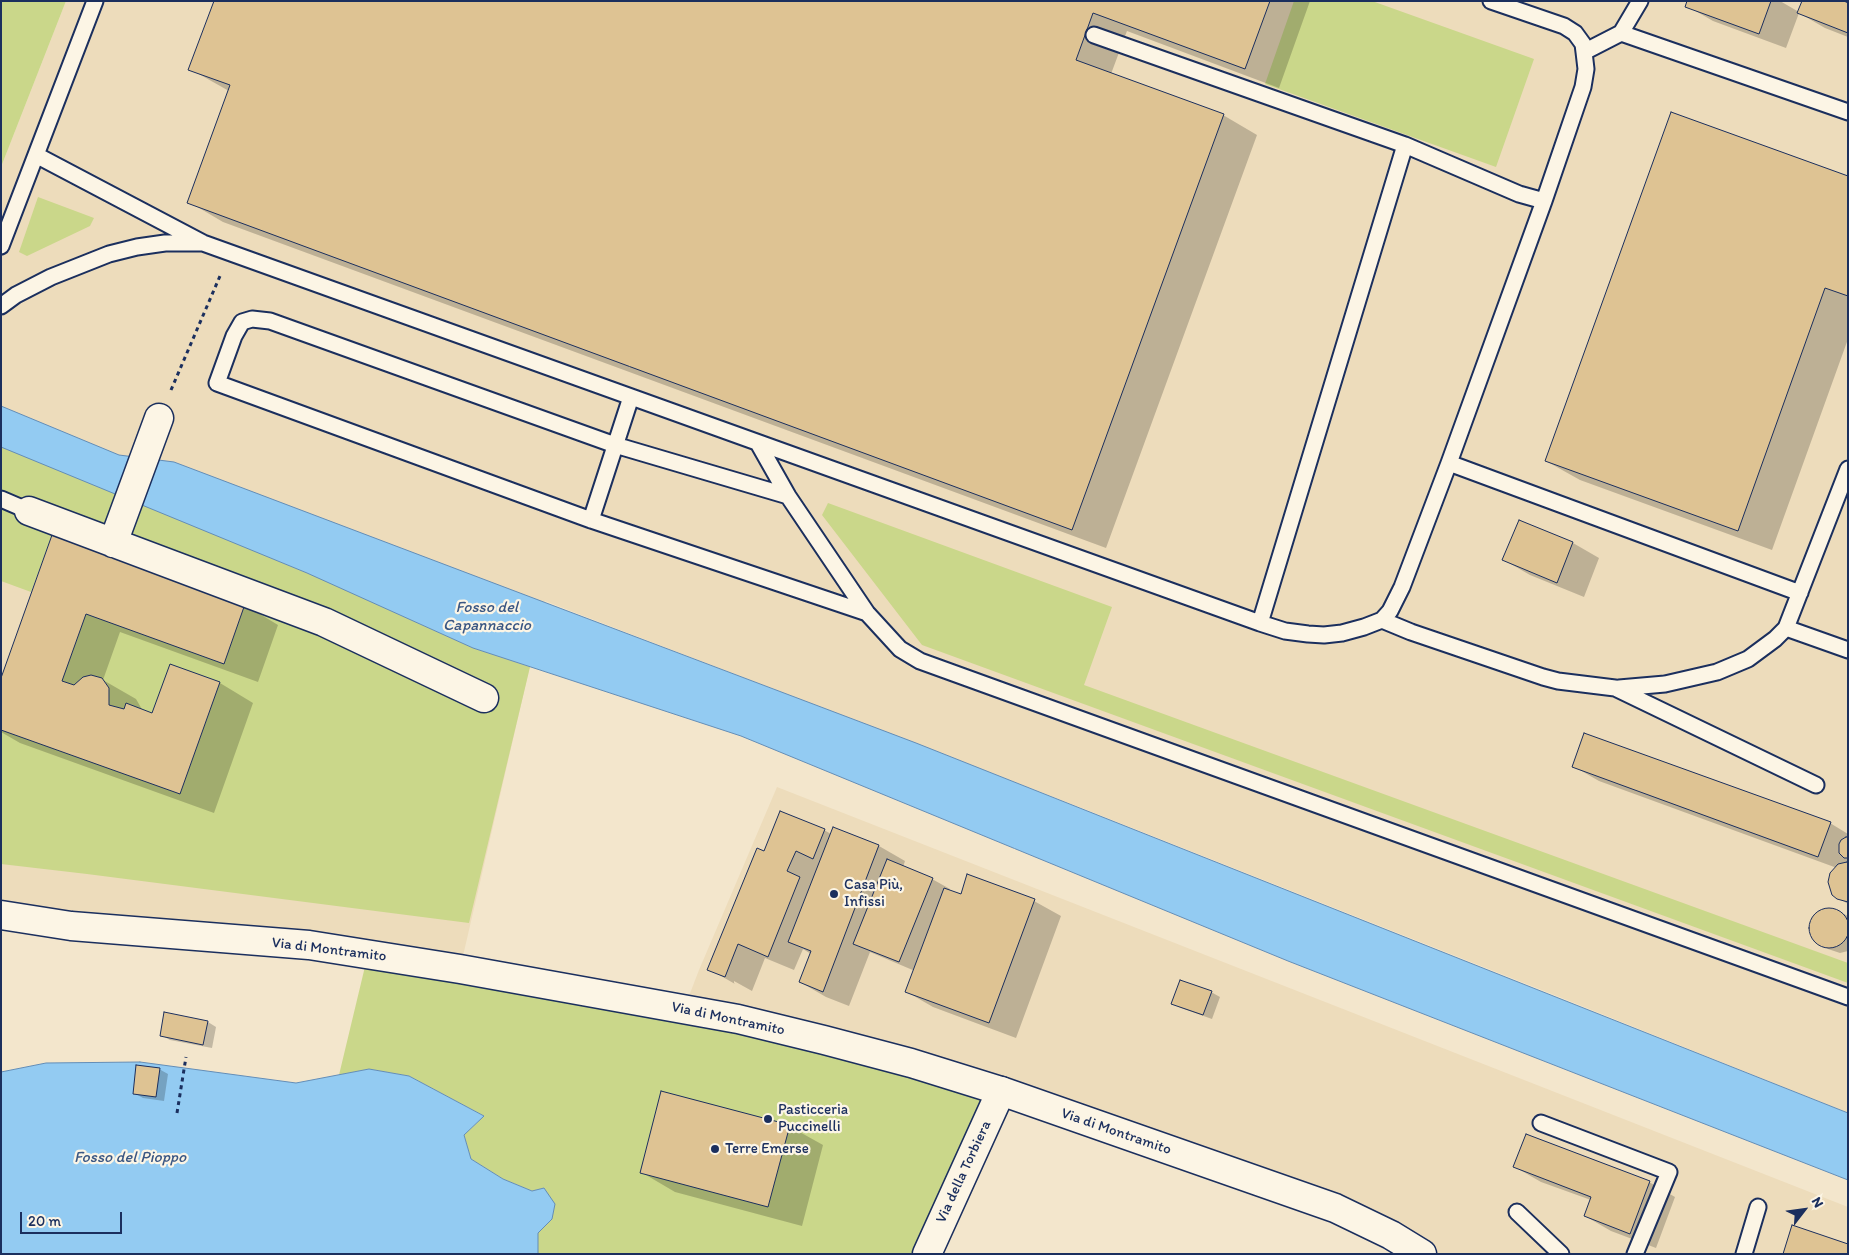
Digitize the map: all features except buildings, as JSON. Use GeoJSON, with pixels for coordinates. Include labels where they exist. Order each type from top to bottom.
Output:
{"type":"FeatureCollection","features":[{"type":"Feature","properties":{"kind":"main road"},"geometry":{"type":"LineString","coordinates":[[113,543],[159,418]]}},
{"type":"Feature","properties":{"kind":"main road"},"geometry":{"type":"LineString","coordinates":[[29,511],[324,622],[484,698]]}},
{"type":"Feature","properties":{"kind":"main road","name":"Via di Montramito"},"geometry":{"type":"LineString","coordinates":[[1,915],[71,926],[309,945],[460,969],[738,1019],[902,1061],[1001,1091],[1335,1208],[1391,1235],[1422,1254]]}},
{"type":"Feature","properties":{"kind":"main road","name":"Via della Torbiera"},"geometry":{"type":"LineString","coordinates":[[927,1254],[1001,1091]]}},
{"type":"Feature","properties":{"kind":"lane"},"geometry":{"type":"LineString","coordinates":[[1,246],[95,1]]}},
{"type":"Feature","properties":{"kind":"lane"},"geometry":{"type":"LineString","coordinates":[[36,155],[203,243],[1260,623],[1286,631],[1324,635],[1342,633],[1382,620],[1390,611],[1402,587],[1544,201],[1580,96],[1585,76],[1584,52],[1579,38],[1571,29],[1491,1]]}},
{"type":"Feature","properties":{"kind":"lane"},"geometry":{"type":"LineString","coordinates":[[1584,52],[1621,33],[1640,1]]}},
{"type":"Feature","properties":{"kind":"lane"},"geometry":{"type":"LineString","coordinates":[[1621,33],[1848,112]]}},
{"type":"Feature","properties":{"kind":"lane"},"geometry":{"type":"LineString","coordinates":[[1094,35],[1405,145],[1519,194],[1544,201]]}},
{"type":"Feature","properties":{"kind":"lane"},"geometry":{"type":"LineString","coordinates":[[1260,623],[1405,145]]}},
{"type":"Feature","properties":{"kind":"lane"},"geometry":{"type":"LineString","coordinates":[[1,306],[16,295],[50,277],[109,254],[137,247],[203,243]]}},
{"type":"Feature","properties":{"kind":"lane"},"geometry":{"type":"LineString","coordinates":[[788,496],[615,445],[270,321],[252,319],[242,322],[234,336],[217,383],[591,520],[867,613]]}},
{"type":"Feature","properties":{"kind":"lane"},"geometry":{"type":"LineString","coordinates":[[591,520],[631,397]]}},
{"type":"Feature","properties":{"kind":"lane"},"geometry":{"type":"LineString","coordinates":[[758,443],[788,496],[867,613],[900,649],[920,661],[1848,997]]}},
{"type":"Feature","properties":{"kind":"lane"},"geometry":{"type":"LineString","coordinates":[[1449,463],[1800,593]]}},
{"type":"Feature","properties":{"kind":"lane"},"geometry":{"type":"LineString","coordinates":[[1382,620],[1411,632],[1558,681],[1615,688],[1633,688],[1665,684],[1717,672],[1748,659],[1762,650],[1786,628],[1848,469]]}},
{"type":"Feature","properties":{"kind":"lane"},"geometry":{"type":"LineString","coordinates":[[1,499],[29,511]]}},
{"type":"Feature","properties":{"kind":"lane"},"geometry":{"type":"LineString","coordinates":[[1786,628],[1848,650]]}},
{"type":"Feature","properties":{"kind":"lane"},"geometry":{"type":"LineString","coordinates":[[1615,688],[1816,785]]}},
{"type":"Feature","properties":{"kind":"lane"},"geometry":{"type":"LineString","coordinates":[[1541,1123],[1669,1172],[1635,1254]]}},
{"type":"Feature","properties":{"kind":"lane"},"geometry":{"type":"LineString","coordinates":[[1744,1254],[1758,1207]]}},
{"type":"Feature","properties":{"kind":"lane"},"geometry":{"type":"LineString","coordinates":[[1517,1212],[1561,1254]]}},
{"type":"Feature","properties":{"kind":"path"},"geometry":{"type":"LineString","coordinates":[[159,418],[230,252]]}},
{"type":"Feature","properties":{"kind":"path"},"geometry":{"type":"LineString","coordinates":[[177,1113],[186,1057]]}},
{"type":"Feature","properties":{"kind":"shaded area"},"geometry":{"type":"Polygon","coordinates":[[[66,1],[1848,1],[1848,1113],[1082,808],[545,601],[460,969],[1,915],[1,167],[66,1]]]}},
{"type":"Feature","properties":{"kind":"shaded area"},"geometry":{"type":"Polygon","coordinates":[[[777,787],[1848,1207],[1848,1254],[1422,1254],[1001,1091],[684,1009],[777,787]]]}},
{"type":"Feature","properties":{"kind":"green space"},"geometry":{"type":"Polygon","coordinates":[[[1,1],[66,1],[1,167],[1,1]]]}},
{"type":"Feature","properties":{"kind":"green space"},"geometry":{"type":"Polygon","coordinates":[[[1294,1],[1372,1],[1534,59],[1496,167],[1265,84],[1294,1]]]}},
{"type":"Feature","properties":{"kind":"green space"},"geometry":{"type":"Polygon","coordinates":[[[38,197],[94,218],[90,226],[27,256],[19,252],[38,197]]]}},
{"type":"Feature","properties":{"kind":"green space"},"geometry":{"type":"Polygon","coordinates":[[[1,446],[314,576],[473,648],[530,667],[469,923],[1,864],[1,730],[180,794],[220,682],[152,713],[126,704],[124,709],[109,705],[109,688],[102,678],[91,675],[83,677],[74,685],[62,681],[86,614],[224,664],[245,604],[52,535],[31,592],[1,581],[1,446]]]}},
{"type":"Feature","properties":{"kind":"green space"},"geometry":{"type":"Polygon","coordinates":[[[828,503],[1112,607],[1084,685],[1848,963],[1848,983],[922,645],[822,515],[828,503]]]}},
{"type":"Feature","properties":{"kind":"green space"},"geometry":{"type":"Polygon","coordinates":[[[368,954],[460,969],[1001,1091],[927,1254],[538,1254],[538,1232],[552,1219],[544,1188],[532,1191],[503,1179],[471,1159],[464,1135],[484,1116],[409,1076],[369,1069],[339,1075],[368,954]]]}},
{"type":"Feature","properties":{"kind":"water","name":"Fosso del Capannaccio"},"geometry":{"type":"Polygon","coordinates":[[[1,406],[119,455],[174,462],[916,743],[1848,1113],[1848,1180],[1288,961],[741,736],[473,648],[307,573],[1,447],[1,406]]]}},
{"type":"Feature","properties":{"kind":"water","name":"Fosso del Pioppo"},"geometry":{"type":"Polygon","coordinates":[[[140,1062],[296,1083],[369,1069],[409,1076],[484,1116],[464,1135],[471,1159],[503,1179],[532,1191],[544,1188],[555,1204],[552,1219],[538,1233],[538,1254],[1,1254],[1,1072],[46,1063],[140,1062]]]}},
{"type":"Feature","properties":{"kind":"place","name":"Casa Più, Infissi"},"geometry":{"type":"Point","coordinates":[834,894]}},
{"type":"Feature","properties":{"kind":"place","name":"Pasticceria Puccinelli"},"geometry":{"type":"Point","coordinates":[768,1119]}},
{"type":"Feature","properties":{"kind":"place","name":"Terre Emerse"},"geometry":{"type":"Point","coordinates":[715,1149]}}]}
